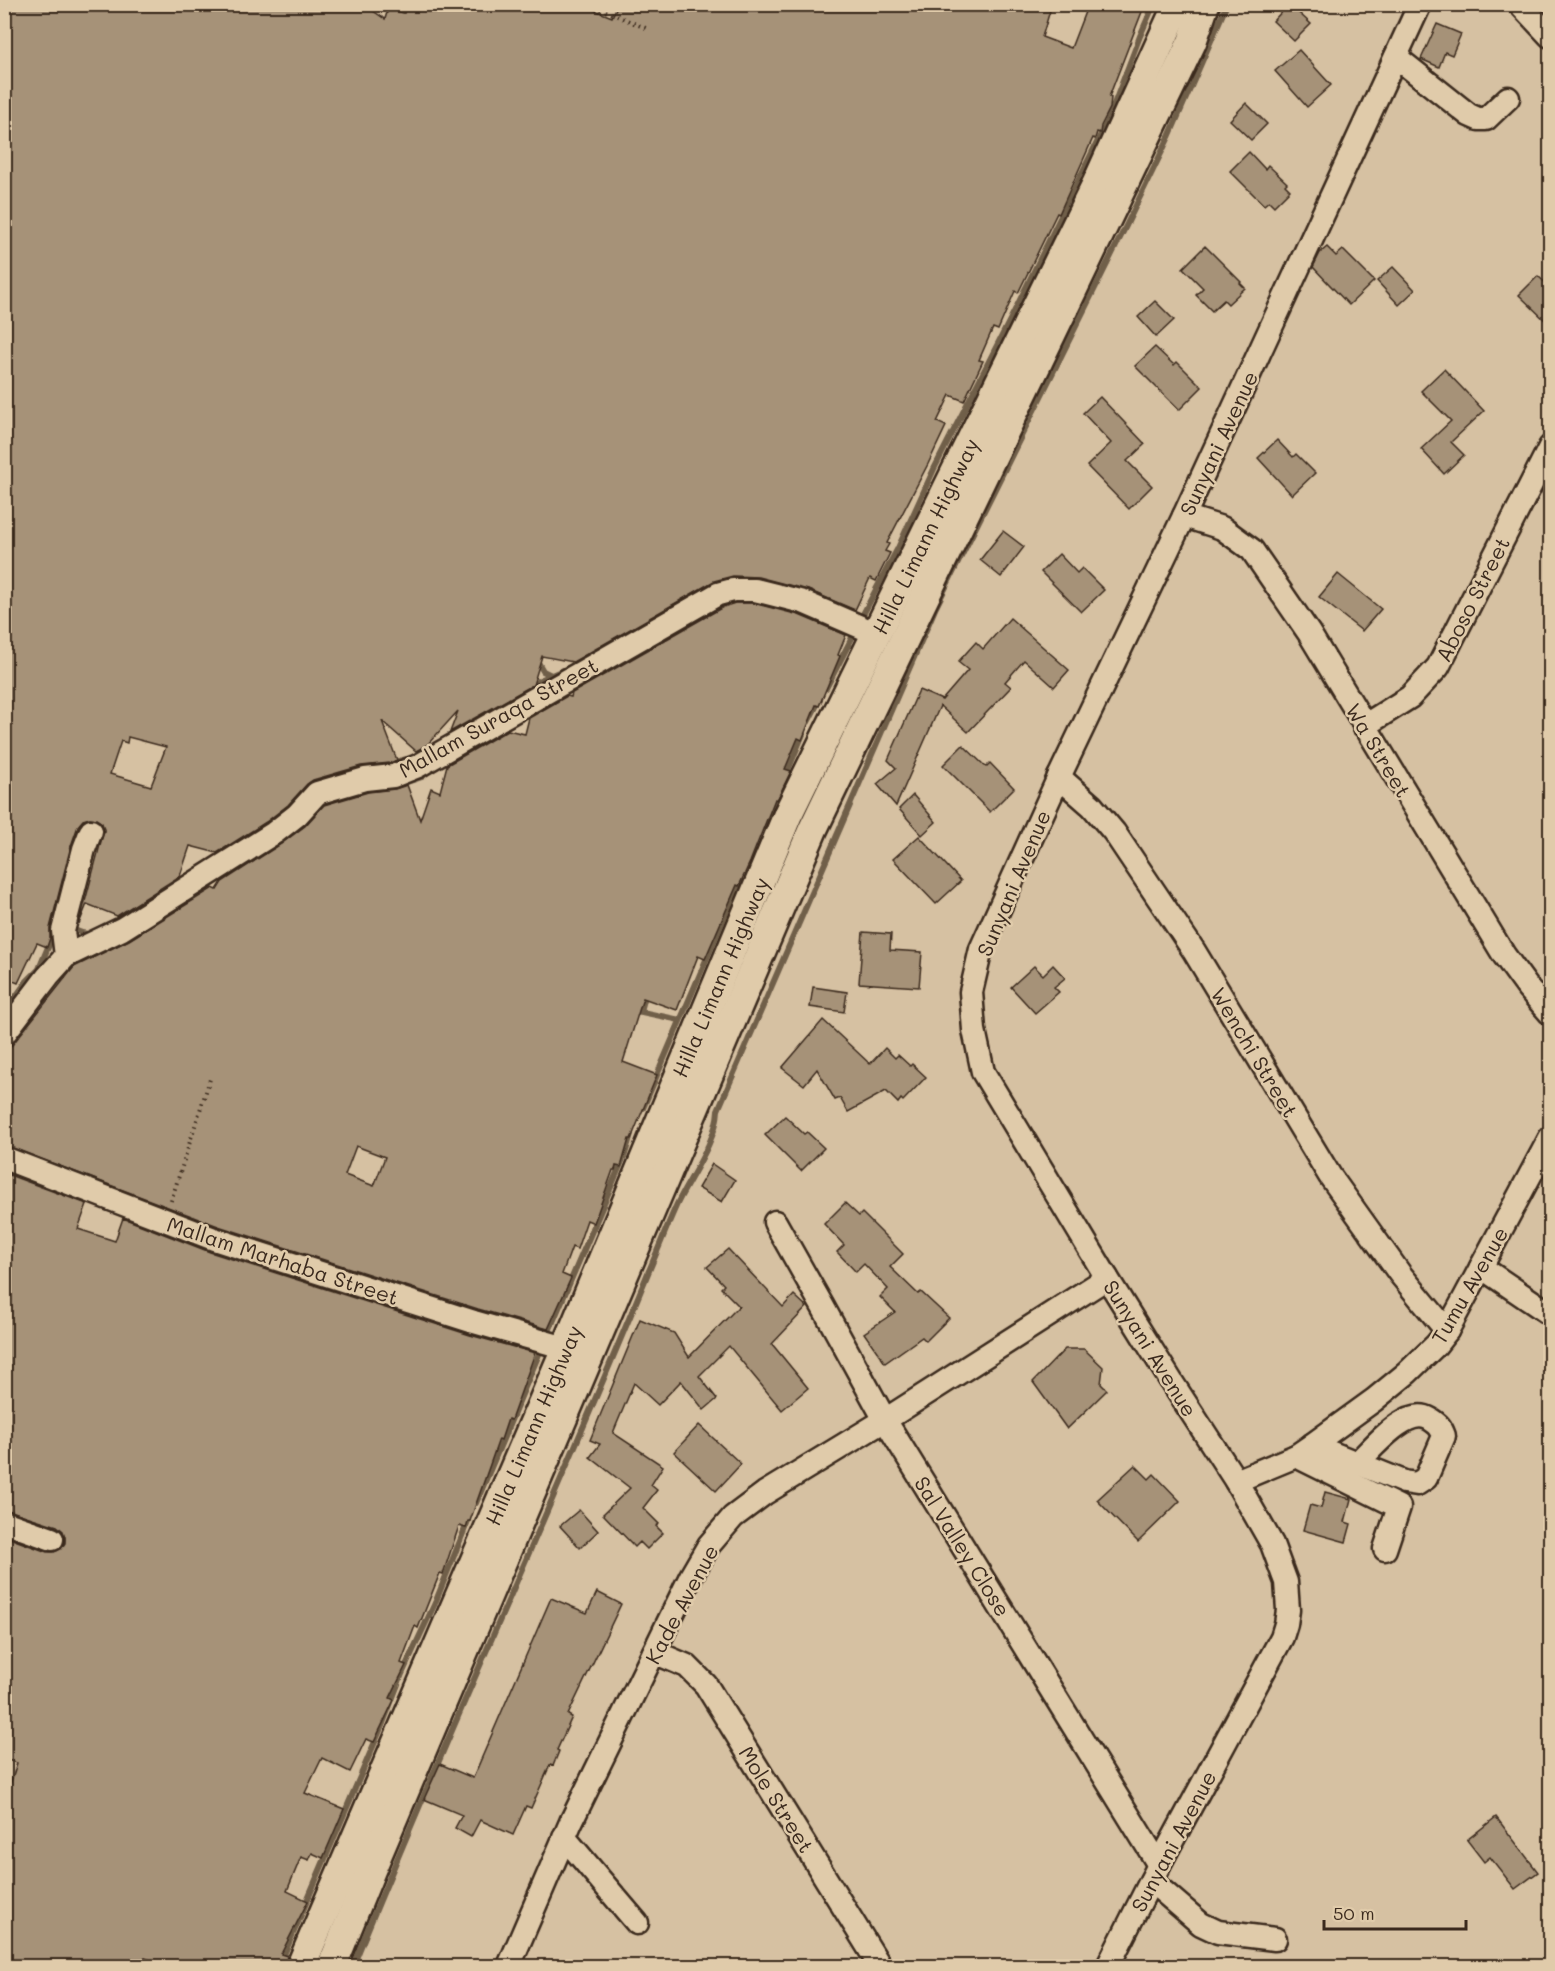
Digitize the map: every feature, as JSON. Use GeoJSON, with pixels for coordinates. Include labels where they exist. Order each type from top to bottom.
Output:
{"type":"FeatureCollection","features":[{"type":"Feature","properties":{"kind":"main road","name":"Hilla Limann Highway"},"geometry":{"type":"LineString","coordinates":[[302,1966],[566,1348],[788,814],[1096,185],[1178,4]]}},
{"type":"Feature","properties":{"kind":"main road","name":"Hilla Limann Highway"},"geometry":{"type":"LineString","coordinates":[[332,1966],[370,1870],[813,829],[1187,52],[1205,4]]}},
{"type":"Feature","properties":{"kind":"street","name":"Sunyani Avenue"},"geometry":{"type":"LineString","coordinates":[[1108,1966],[1155,1873],[1282,1637],[1288,1610],[1286,1582],[1272,1544],[1236,1481],[1107,1278],[983,1072],[974,1030],[971,993],[981,950],[1059,777],[1184,516],[1420,4]]}},
{"type":"Feature","properties":{"kind":"street"},"geometry":{"type":"LineString","coordinates":[[1520,4],[1551,36]]}},
{"type":"Feature","properties":{"kind":"street"},"geometry":{"type":"LineString","coordinates":[[1396,57],[1468,115],[1486,118],[1508,98]]}},
{"type":"Feature","properties":{"kind":"street","name":"Aboso Street"},"geometry":{"type":"LineString","coordinates":[[1364,726],[1410,697],[1438,667],[1551,447]]}},
{"type":"Feature","properties":{"kind":"street","name":"Wa Street"},"geometry":{"type":"LineString","coordinates":[[1184,516],[1222,528],[1252,550],[1309,633],[1504,954],[1528,988],[1551,1013]]}},
{"type":"Feature","properties":{"kind":"street","name":"Mallam Suraqa Street"},"geometry":{"type":"LineString","coordinates":[[4,1034],[66,956],[122,929],[274,833],[297,815],[317,793],[366,779],[393,776],[418,766],[718,594],[733,590],[755,590],[803,603],[877,634]]}},
{"type":"Feature","properties":{"kind":"street","name":"Wenchi Street"},"geometry":{"type":"LineString","coordinates":[[1059,777],[1092,806],[1114,832],[1194,951],[1330,1176],[1400,1274],[1447,1331]]}},
{"type":"Feature","properties":{"kind":"street"},"geometry":{"type":"LineString","coordinates":[[66,956],[63,931],[84,849],[91,831]]}},
{"type":"Feature","properties":{"kind":"street","name":"Tumu Avenue"},"geometry":{"type":"LineString","coordinates":[[1236,1481],[1304,1450],[1374,1400],[1436,1346],[1447,1331],[1551,1138]]}},
{"type":"Feature","properties":{"kind":"street","name":"Mallam Marhaba Street"},"geometry":{"type":"LineString","coordinates":[[4,1158],[164,1221],[386,1295],[566,1348]]}},
{"type":"Feature","properties":{"kind":"street","name":"Sal Valley Close"},"geometry":{"type":"LineString","coordinates":[[775,1222],[885,1420],[1155,1873],[1209,1929],[1275,1940]]}},
{"type":"Feature","properties":{"kind":"street"},"geometry":{"type":"LineString","coordinates":[[1481,1267],[1551,1314]]}},
{"type":"Feature","properties":{"kind":"street","name":"Kade Avenue"},"geometry":{"type":"LineString","coordinates":[[517,1962],[564,1837],[691,1576],[709,1545],[733,1517],[765,1493],[885,1420],[1107,1278]]}},
{"type":"Feature","properties":{"kind":"street"},"geometry":{"type":"LineString","coordinates":[[1304,1450],[1357,1463]]}},
{"type":"Feature","properties":{"kind":"street"},"geometry":{"type":"LineString","coordinates":[[1304,1450],[1399,1507],[1385,1548]]}},
{"type":"Feature","properties":{"kind":"street"},"geometry":{"type":"LineString","coordinates":[[4,1522],[52,1539]]}},
{"type":"Feature","properties":{"kind":"street","name":"Mole Street"},"geometry":{"type":"LineString","coordinates":[[654,1652],[687,1666],[706,1684],[880,1966]]}},
{"type":"Feature","properties":{"kind":"street"},"geometry":{"type":"LineString","coordinates":[[564,1837],[637,1923]]}},
{"type":"Feature","properties":{"kind":"path"},"geometry":{"type":"LineString","coordinates":[[589,4],[648,29]]}},
{"type":"Feature","properties":{"kind":"path"},"geometry":{"type":"LineString","coordinates":[[164,1221],[211,1076]]}},
{"type":"Feature","properties":{"kind":"building"},"geometry":{"type":"Polygon","coordinates":[[[4,4],[363,4],[385,19],[388,9],[404,13],[407,4],[579,4],[612,17],[618,4],[1052,4],[1042,37],[1071,48],[1088,4],[1145,4],[1109,97],[1111,97],[1110,108],[1100,133],[1097,132],[1095,139],[1093,138],[1059,214],[1057,213],[1018,293],[1015,291],[998,330],[993,328],[979,360],[983,361],[964,401],[950,395],[937,422],[946,426],[887,543],[889,544],[885,551],[890,553],[876,581],[870,578],[855,610],[808,590],[758,577],[733,576],[714,581],[573,662],[542,656],[533,685],[450,732],[458,711],[427,745],[416,751],[382,721],[397,760],[390,763],[361,766],[313,780],[288,805],[266,822],[217,853],[190,846],[180,876],[117,916],[87,904],[79,924],[104,830],[102,823],[96,819],[83,820],[78,826],[71,846],[47,947],[37,943],[18,983],[4,977],[4,735],[10,721],[4,719],[4,4]],[[128,737],[127,743],[121,741],[110,774],[151,786],[166,747],[128,737]]]}},
{"type":"Feature","properties":{"kind":"building"},"geometry":{"type":"Polygon","coordinates":[[[1289,4],[1311,24],[1294,41],[1273,21],[1289,4]]]}},
{"type":"Feature","properties":{"kind":"building"},"geometry":{"type":"Polygon","coordinates":[[[1437,24],[1461,34],[1452,55],[1445,52],[1439,67],[1421,59],[1437,24]]]}},
{"type":"Feature","properties":{"kind":"building"},"geometry":{"type":"Polygon","coordinates":[[[1299,50],[1331,85],[1307,107],[1275,71],[1299,50]]]}},
{"type":"Feature","properties":{"kind":"building"},"geometry":{"type":"Polygon","coordinates":[[[1246,103],[1267,124],[1251,140],[1230,120],[1246,103]]]}},
{"type":"Feature","properties":{"kind":"building"},"geometry":{"type":"Polygon","coordinates":[[[1249,152],[1265,169],[1268,165],[1287,183],[1285,185],[1290,190],[1274,206],[1269,201],[1264,205],[1230,171],[1249,152]]]}},
{"type":"Feature","properties":{"kind":"building"},"geometry":{"type":"Polygon","coordinates":[[[1205,246],[1245,288],[1228,304],[1224,300],[1212,311],[1196,295],[1203,288],[1183,268],[1205,246]]]}},
{"type":"Feature","properties":{"kind":"building"},"geometry":{"type":"Polygon","coordinates":[[[1327,247],[1336,256],[1343,250],[1374,281],[1349,305],[1313,267],[1320,253],[1327,247]]]}},
{"type":"Feature","properties":{"kind":"building"},"geometry":{"type":"Polygon","coordinates":[[[1393,267],[1415,290],[1399,305],[1377,281],[1393,267]]]}},
{"type":"Feature","properties":{"kind":"building"},"geometry":{"type":"Polygon","coordinates":[[[1538,276],[1551,288],[1551,326],[1519,295],[1538,276]]]}},
{"type":"Feature","properties":{"kind":"building"},"geometry":{"type":"Polygon","coordinates":[[[1155,301],[1174,320],[1156,337],[1138,317],[1155,301]]]}},
{"type":"Feature","properties":{"kind":"building"},"geometry":{"type":"Polygon","coordinates":[[[1155,347],[1174,365],[1177,362],[1202,387],[1179,410],[1135,366],[1155,347]]]}},
{"type":"Feature","properties":{"kind":"building"},"geometry":{"type":"Polygon","coordinates":[[[1444,369],[1484,411],[1451,442],[1464,455],[1444,474],[1421,449],[1451,421],[1421,391],[1444,369]]]}},
{"type":"Feature","properties":{"kind":"building"},"geometry":{"type":"Polygon","coordinates":[[[1100,397],[1145,444],[1127,461],[1152,486],[1129,509],[1087,466],[1111,443],[1083,413],[1100,397]]]}},
{"type":"Feature","properties":{"kind":"building"},"geometry":{"type":"Polygon","coordinates":[[[1277,440],[1293,457],[1296,454],[1315,473],[1292,495],[1258,458],[1277,440]]]}},
{"type":"Feature","properties":{"kind":"building"},"geometry":{"type":"Polygon","coordinates":[[[1003,531],[1024,547],[1001,577],[980,560],[1003,531]]]}},
{"type":"Feature","properties":{"kind":"building"},"geometry":{"type":"Polygon","coordinates":[[[1059,554],[1077,573],[1082,568],[1104,590],[1081,612],[1041,572],[1059,554]]]}},
{"type":"Feature","properties":{"kind":"building"},"geometry":{"type":"Polygon","coordinates":[[[1338,574],[1381,609],[1362,631],[1319,597],[1338,574]]]}},
{"type":"Feature","properties":{"kind":"building"},"geometry":{"type":"Polygon","coordinates":[[[735,603],[753,603],[799,615],[846,635],[838,655],[840,656],[819,706],[816,705],[802,740],[798,738],[785,769],[791,771],[777,800],[775,799],[750,862],[739,886],[737,885],[705,959],[698,956],[677,1010],[643,998],[623,1062],[657,1075],[631,1139],[629,1139],[621,1167],[616,1166],[613,1170],[594,1223],[587,1220],[577,1249],[572,1247],[562,1274],[571,1278],[548,1329],[218,1226],[4,1145],[4,1057],[74,967],[129,940],[213,888],[217,890],[222,882],[305,826],[324,805],[368,792],[395,789],[407,785],[420,820],[431,788],[440,792],[447,765],[508,730],[525,734],[529,718],[567,696],[571,697],[572,693],[723,607],[735,603]],[[356,1146],[345,1175],[374,1186],[385,1157],[356,1146]]]}},
{"type":"Feature","properties":{"kind":"building"},"geometry":{"type":"Polygon","coordinates":[[[1010,618],[1069,670],[1054,687],[1024,660],[1005,682],[1011,687],[968,732],[940,706],[896,806],[877,784],[896,768],[888,760],[919,690],[942,700],[968,670],[958,662],[976,642],[983,649],[1010,618]]]}},
{"type":"Feature","properties":{"kind":"building"},"geometry":{"type":"Polygon","coordinates":[[[963,745],[986,767],[990,763],[1014,788],[990,812],[943,765],[963,745]]]}},
{"type":"Feature","properties":{"kind":"building"},"geometry":{"type":"Polygon","coordinates":[[[913,795],[936,822],[922,835],[899,809],[913,795]]]}},
{"type":"Feature","properties":{"kind":"building"},"geometry":{"type":"Polygon","coordinates":[[[919,836],[961,881],[936,904],[893,859],[919,836]]]}},
{"type":"Feature","properties":{"kind":"building"},"geometry":{"type":"Polygon","coordinates":[[[863,932],[891,934],[890,950],[922,952],[919,987],[859,983],[863,932]]]}},
{"type":"Feature","properties":{"kind":"building"},"geometry":{"type":"Polygon","coordinates":[[[1053,965],[1065,978],[1054,987],[1059,992],[1035,1013],[1011,987],[1034,966],[1043,975],[1053,965]]]}},
{"type":"Feature","properties":{"kind":"building"},"geometry":{"type":"Polygon","coordinates":[[[813,987],[847,992],[844,1012],[810,1007],[813,987]]]}},
{"type":"Feature","properties":{"kind":"building"},"geometry":{"type":"Polygon","coordinates":[[[823,1020],[870,1064],[885,1048],[895,1058],[898,1055],[910,1066],[912,1064],[926,1077],[903,1101],[901,1099],[898,1103],[886,1091],[848,1112],[840,1098],[835,1100],[817,1069],[804,1085],[782,1068],[823,1020]]]}},
{"type":"Feature","properties":{"kind":"building"},"geometry":{"type":"Polygon","coordinates":[[[785,1116],[804,1134],[807,1132],[824,1148],[801,1171],[765,1135],[785,1116]]]}},
{"type":"Feature","properties":{"kind":"building"},"geometry":{"type":"Polygon","coordinates":[[[712,1164],[735,1180],[722,1202],[698,1188],[712,1164]]]}},
{"type":"Feature","properties":{"kind":"building"},"geometry":{"type":"Polygon","coordinates":[[[4,1173],[87,1204],[78,1229],[115,1241],[123,1218],[210,1252],[470,1335],[535,1353],[511,1420],[508,1419],[501,1440],[499,1439],[470,1521],[466,1528],[459,1526],[443,1574],[440,1573],[418,1628],[415,1626],[401,1663],[406,1665],[390,1698],[394,1700],[374,1742],[366,1739],[350,1772],[322,1758],[305,1793],[344,1809],[323,1858],[312,1853],[309,1860],[301,1857],[287,1891],[308,1901],[281,1954],[287,1956],[285,1966],[167,1966],[145,1958],[142,1966],[4,1966],[4,1790],[8,1791],[17,1763],[4,1759],[4,1536],[47,1552],[61,1549],[65,1543],[65,1537],[63,1531],[57,1526],[4,1509],[4,1173]]]}},
{"type":"Feature","properties":{"kind":"building"},"geometry":{"type":"Polygon","coordinates":[[[845,1203],[859,1216],[862,1213],[903,1254],[890,1267],[918,1294],[921,1292],[949,1318],[926,1341],[922,1337],[885,1363],[864,1333],[895,1312],[880,1297],[888,1289],[864,1264],[856,1272],[837,1252],[844,1245],[824,1224],[845,1203]]]}},
{"type":"Feature","properties":{"kind":"building"},"geometry":{"type":"Polygon","coordinates":[[[728,1249],[783,1307],[794,1295],[807,1307],[772,1344],[808,1388],[782,1410],[729,1346],[699,1376],[717,1399],[704,1410],[681,1381],[658,1405],[634,1383],[613,1433],[663,1466],[651,1485],[657,1490],[643,1508],[659,1524],[656,1526],[663,1533],[647,1549],[640,1542],[635,1547],[603,1514],[630,1488],[590,1457],[600,1444],[590,1440],[640,1319],[674,1333],[689,1357],[739,1306],[721,1288],[724,1285],[707,1267],[728,1249]]]}},
{"type":"Feature","properties":{"kind":"building"},"geometry":{"type":"Polygon","coordinates":[[[1065,1349],[1084,1349],[1103,1367],[1101,1384],[1107,1390],[1067,1429],[1033,1382],[1065,1349]]]}},
{"type":"Feature","properties":{"kind":"building"},"geometry":{"type":"Polygon","coordinates":[[[699,1425],[741,1464],[716,1491],[674,1452],[699,1425]]]}},
{"type":"Feature","properties":{"kind":"building"},"geometry":{"type":"Polygon","coordinates":[[[1135,1465],[1149,1479],[1154,1474],[1180,1501],[1138,1542],[1097,1500],[1135,1465]]]}},
{"type":"Feature","properties":{"kind":"building"},"geometry":{"type":"Polygon","coordinates":[[[1325,1492],[1351,1499],[1345,1522],[1351,1524],[1346,1542],[1303,1530],[1310,1505],[1321,1508],[1325,1492]]]}},
{"type":"Feature","properties":{"kind":"building"},"geometry":{"type":"Polygon","coordinates":[[[579,1510],[598,1531],[580,1548],[560,1526],[579,1510]]]}},
{"type":"Feature","properties":{"kind":"building"},"geometry":{"type":"Polygon","coordinates":[[[597,1592],[621,1604],[568,1715],[572,1717],[557,1750],[559,1751],[553,1766],[550,1765],[531,1808],[526,1806],[513,1835],[480,1820],[471,1837],[455,1828],[462,1815],[424,1799],[440,1764],[473,1778],[551,1598],[587,1613],[597,1592]]]}},
{"type":"Feature","properties":{"kind":"building"},"geometry":{"type":"Polygon","coordinates":[[[1496,1817],[1538,1872],[1515,1889],[1490,1857],[1484,1862],[1467,1840],[1496,1817]]]}},
{"type":"Feature","properties":{"kind":"waterway"},"geometry":{"type":"LineString","coordinates":[[860,620],[898,548],[934,469],[1108,120],[1154,4]]}},
{"type":"Feature","properties":{"kind":"waterway"},"geometry":{"type":"LineString","coordinates":[[353,1966],[673,1212],[708,1146],[718,1110],[935,609],[1169,137],[1227,4]]}},
{"type":"Feature","properties":{"kind":"waterway"},"geometry":{"type":"LineString","coordinates":[[739,581],[747,577],[760,581]]}},
{"type":"Feature","properties":{"kind":"waterway"},"geometry":{"type":"LineString","coordinates":[[649,621],[671,608]]}},
{"type":"Feature","properties":{"kind":"waterway"},"geometry":{"type":"LineString","coordinates":[[826,688],[856,630]]}},
{"type":"Feature","properties":{"kind":"waterway"},"geometry":{"type":"LineString","coordinates":[[535,657],[543,671],[551,675]]}},
{"type":"Feature","properties":{"kind":"waterway"},"geometry":{"type":"LineString","coordinates":[[523,695],[540,680],[568,668]]}},
{"type":"Feature","properties":{"kind":"waterway"},"geometry":{"type":"LineString","coordinates":[[808,722],[820,699]]}},
{"type":"Feature","properties":{"kind":"waterway"},"geometry":{"type":"LineString","coordinates":[[785,777],[803,734]]}},
{"type":"Feature","properties":{"kind":"waterway"},"geometry":{"type":"LineString","coordinates":[[373,768],[407,759]]}},
{"type":"Feature","properties":{"kind":"waterway"},"geometry":{"type":"LineString","coordinates":[[398,785],[422,777],[429,771]]}},
{"type":"Feature","properties":{"kind":"waterway"},"geometry":{"type":"LineString","coordinates":[[764,827],[779,792]]}},
{"type":"Feature","properties":{"kind":"waterway"},"geometry":{"type":"LineString","coordinates":[[643,1108],[740,880]]}},
{"type":"Feature","properties":{"kind":"waterway"},"geometry":{"type":"LineString","coordinates":[[69,928],[93,935]]}},
{"type":"Feature","properties":{"kind":"waterway"},"geometry":{"type":"LineString","coordinates":[[4,1013],[27,981],[39,969],[55,930]]}},
{"type":"Feature","properties":{"kind":"waterway"},"geometry":{"type":"LineString","coordinates":[[42,1002],[82,959]]}},
{"type":"Feature","properties":{"kind":"waterway"},"geometry":{"type":"LineString","coordinates":[[641,1011],[646,992]]}},
{"type":"Feature","properties":{"kind":"waterway"},"geometry":{"type":"LineString","coordinates":[[637,1011],[680,1020]]}},
{"type":"Feature","properties":{"kind":"waterway"},"geometry":{"type":"LineString","coordinates":[[4,1053],[16,1036]]}},
{"type":"Feature","properties":{"kind":"waterway"},"geometry":{"type":"LineString","coordinates":[[546,1338],[625,1154],[631,1134]]}},
{"type":"Feature","properties":{"kind":"waterway"},"geometry":{"type":"LineString","coordinates":[[476,1503],[542,1347]]}},
{"type":"Feature","properties":{"kind":"waterway"},"geometry":{"type":"LineString","coordinates":[[279,1966],[468,1521]]}}]}
